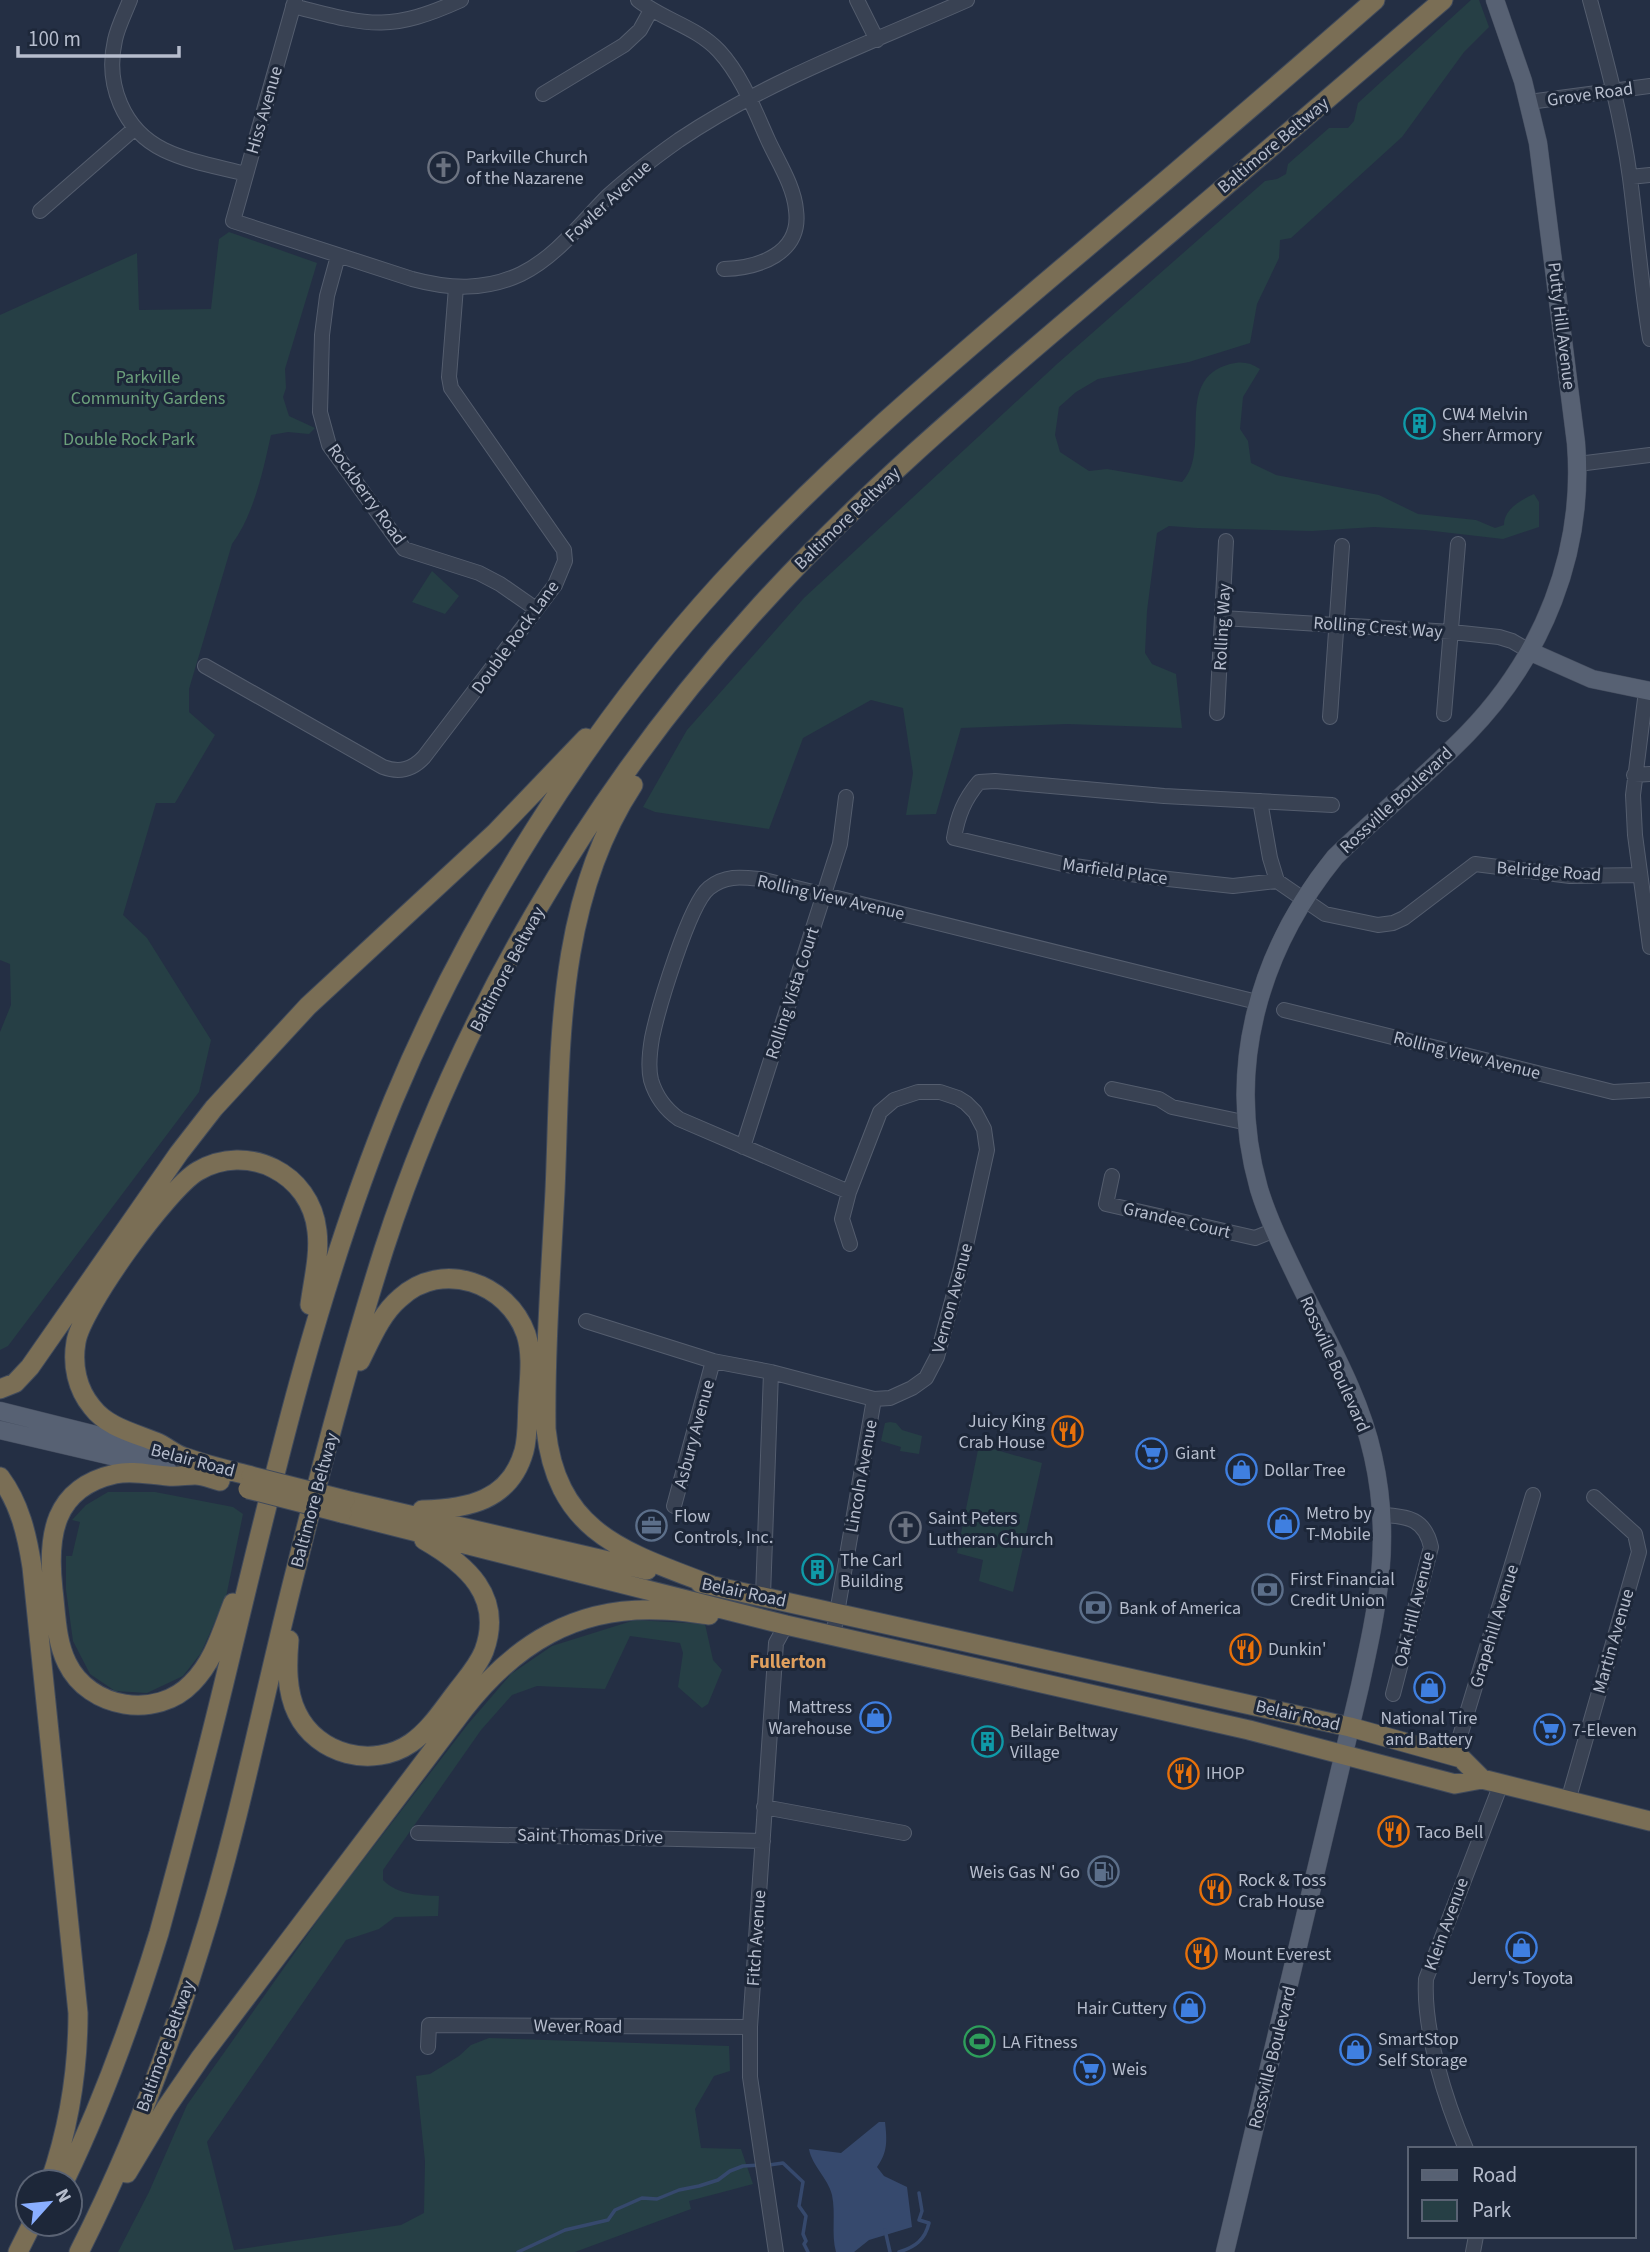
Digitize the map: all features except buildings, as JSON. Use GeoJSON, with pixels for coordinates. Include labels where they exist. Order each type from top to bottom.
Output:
{"type":"FeatureCollection","features":[{"type":"Feature","properties":{"kind":"highway"},"geometry":{"type":"LineString","coordinates":[[0,1389],[15,1383],[30,1367],[179,1153],[244,1074],[308,1006],[495,833],[628,695],[717,587],[841,460],[1375,0]]}},
{"type":"Feature","properties":{"kind":"highway","name":"Baltimore Beltway"},"geometry":{"type":"LineString","coordinates":[[79,2252],[145,2105],[202,1944],[249,1767],[296,1567],[386,1245],[408,1184],[461,1057],[519,942],[591,825],[655,734],[704,670],[804,559],[958,413],[1443,0]]}},
{"type":"Feature","properties":{"kind":"highway"},"geometry":{"type":"LineString","coordinates":[[710,1585],[630,1554],[609,1541],[576,1511],[551,1461],[545,1406],[565,988],[580,903],[599,847],[613,818],[709,674],[804,559]]}},
{"type":"Feature","properties":{"kind":"highway"},"geometry":{"type":"LineString","coordinates":[[70,2168],[106,2088],[135,2011],[159,1933],[206,1758],[296,1392],[344,1232],[390,1110],[422,1037],[471,939],[518,857],[628,695]]}},
{"type":"Feature","properties":{"kind":"highway"},"geometry":{"type":"LineString","coordinates":[[181,1456],[104,1419],[93,1409],[79,1384],[74,1355],[80,1324],[150,1221],[182,1183],[209,1165],[246,1160],[271,1166],[299,1188],[315,1218],[318,1247],[296,1392]]}},
{"type":"Feature","properties":{"kind":"highway"},"geometry":{"type":"LineString","coordinates":[[341,1400],[386,1314],[401,1296],[421,1284],[444,1279],[475,1282],[498,1294],[522,1324],[530,1354],[526,1436],[524,1450],[513,1475],[492,1495],[472,1505],[398,1520]]}},
{"type":"Feature","properties":{"kind":"highway","name":"Belair Road"},"geometry":{"type":"LineString","coordinates":[[181,1456],[249,1482],[786,1625],[1249,1730],[1455,1784],[1491,1782],[1650,1821]]}},
{"type":"Feature","properties":{"kind":"highway"},"geometry":{"type":"LineString","coordinates":[[197,1475],[171,1477],[135,1472],[116,1474],[79,1490],[61,1512],[50,1547],[51,1577],[59,1641],[68,1665],[80,1684],[102,1698],[129,1705],[155,1705],[180,1694],[192,1684],[210,1659],[258,1540]]}},
{"type":"Feature","properties":{"kind":"highway","name":"Belair Road"},"geometry":{"type":"LineString","coordinates":[[197,1475],[249,1482]]}},
{"type":"Feature","properties":{"kind":"highway"},"geometry":{"type":"LineString","coordinates":[[0,1477],[22,1521],[32,1567],[78,2013],[78,2046],[69,2117],[54,2168]]}},
{"type":"Feature","properties":{"kind":"highway"},"geometry":{"type":"LineString","coordinates":[[296,1567],[287,1658],[291,1698],[296,1713],[315,1738],[328,1747],[364,1757],[395,1751],[411,1743],[429,1728],[476,1666],[484,1649],[488,1618],[481,1591],[465,1567],[398,1520]]}},
{"type":"Feature","properties":{"kind":"highway","name":"Belair Road"},"geometry":{"type":"LineString","coordinates":[[398,1520],[763,1596],[1350,1727],[1461,1758],[1491,1782]]}},
{"type":"Feature","properties":{"kind":"highway"},"geometry":{"type":"LineString","coordinates":[[90,2229],[201,2057],[464,1709],[497,1670],[544,1637],[566,1626],[608,1613],[661,1610],[786,1625]]}},
{"type":"Feature","properties":{"kind":"main road","name":"Putty Hill Avenue"},"geometry":{"type":"LineString","coordinates":[[1494,0],[1530,102],[1548,216],[1577,464],[1575,517],[1566,559],[1546,620],[1531,652]]}},
{"type":"Feature","properties":{"kind":"main road"},"geometry":{"type":"LineString","coordinates":[[1531,652],[1592,679],[1648,691]]}},
{"type":"Feature","properties":{"kind":"main road","name":"Rossville Boulevard"},"geometry":{"type":"LineString","coordinates":[[1225,2252],[1287,2001],[1350,1727],[1378,1602],[1382,1563],[1382,1516],[1373,1457],[1356,1404],[1275,1230],[1259,1189],[1248,1123],[1248,1063],[1257,1002],[1279,942],[1303,899],[1335,857],[1467,734],[1498,698],[1531,652]]}},
{"type":"Feature","properties":{"kind":"main road","name":"Belair Road"},"geometry":{"type":"LineString","coordinates":[[0,1411],[181,1456]]}},
{"type":"Feature","properties":{"kind":"main road","name":"Belair Road"},"geometry":{"type":"LineString","coordinates":[[0,1430],[197,1475]]}},
{"type":"Feature","properties":{"kind":"street"},"geometry":{"type":"LineString","coordinates":[[130,0],[115,37],[112,67],[118,97],[134,129],[168,152],[246,174]]}},
{"type":"Feature","properties":{"kind":"street"},"geometry":{"type":"LineString","coordinates":[[294,3],[357,22],[381,24],[418,18],[461,0]]}},
{"type":"Feature","properties":{"kind":"street"},"geometry":{"type":"LineString","coordinates":[[638,0],[651,10],[707,40],[728,61],[749,98],[790,189],[797,212],[796,223],[788,243],[774,257],[746,268],[723,270]]}},
{"type":"Feature","properties":{"kind":"street"},"geometry":{"type":"LineString","coordinates":[[857,0],[877,40]]}},
{"type":"Feature","properties":{"kind":"street","name":"Fowler Avenue"},"geometry":{"type":"LineString","coordinates":[[233,221],[427,283],[456,287],[498,283],[537,265],[651,160],[703,125],[749,98],[967,0]]}},
{"type":"Feature","properties":{"kind":"street"},"geometry":{"type":"LineString","coordinates":[[1590,0],[1615,91],[1630,177],[1638,264],[1650,339]]}},
{"type":"Feature","properties":{"kind":"street","name":"Hiss Avenue"},"geometry":{"type":"LineString","coordinates":[[233,221],[294,3]]}},
{"type":"Feature","properties":{"kind":"street"},"geometry":{"type":"LineString","coordinates":[[543,94],[624,45],[640,30],[651,10]]}},
{"type":"Feature","properties":{"kind":"street","name":"Grove Road"},"geometry":{"type":"LineString","coordinates":[[1530,102],[1650,86]]}},
{"type":"Feature","properties":{"kind":"street"},"geometry":{"type":"LineString","coordinates":[[40,211],[134,129]]}},
{"type":"Feature","properties":{"kind":"street"},"geometry":{"type":"LineString","coordinates":[[1630,177],[1650,175]]}},
{"type":"Feature","properties":{"kind":"street","name":"Rockberry Road"},"geometry":{"type":"LineString","coordinates":[[338,256],[327,296],[322,335],[320,412],[329,444],[404,549],[479,573],[536,609]]}},
{"type":"Feature","properties":{"kind":"street","name":"Double Rock Lane"},"geometry":{"type":"LineString","coordinates":[[205,666],[383,767],[404,770],[424,757],[562,572],[565,552],[451,388],[449,377],[456,287]]}},
{"type":"Feature","properties":{"kind":"street"},"geometry":{"type":"LineString","coordinates":[[1577,464],[1650,455]]}},
{"type":"Feature","properties":{"kind":"street","name":"Rolling Way"},"geometry":{"type":"LineString","coordinates":[[1216,713],[1226,541]]}},
{"type":"Feature","properties":{"kind":"street"},"geometry":{"type":"LineString","coordinates":[[1444,715],[1458,544]]}},
{"type":"Feature","properties":{"kind":"street"},"geometry":{"type":"LineString","coordinates":[[1330,718],[1342,546]]}},
{"type":"Feature","properties":{"kind":"street","name":"Rolling Crest Way"},"geometry":{"type":"LineString","coordinates":[[1222,618],[1499,637],[1531,652]]}},
{"type":"Feature","properties":{"kind":"street"},"geometry":{"type":"LineString","coordinates":[[1648,691],[1634,775],[1633,814],[1650,947]]}},
{"type":"Feature","properties":{"kind":"street"},"geometry":{"type":"LineString","coordinates":[[1634,775],[1650,774]]}},
{"type":"Feature","properties":{"kind":"street","name":"Marfield Place"},"geometry":{"type":"LineString","coordinates":[[1260,801],[979,782],[966,798],[959,814],[954,838],[1067,865],[1159,878],[1233,886],[1277,881]]}},
{"type":"Feature","properties":{"kind":"street","name":"Rolling Vista Court"},"geometry":{"type":"LineString","coordinates":[[743,1147],[840,844],[846,797]]}},
{"type":"Feature","properties":{"kind":"street"},"geometry":{"type":"LineString","coordinates":[[1277,881],[1260,801],[1332,805]]}},
{"type":"Feature","properties":{"kind":"street","name":"Belridge Road"},"geometry":{"type":"LineString","coordinates":[[1277,881],[1325,914],[1378,925],[1404,918],[1475,864],[1570,876],[1640,875]]}},
{"type":"Feature","properties":{"kind":"street","name":"Rolling View Avenue"},"geometry":{"type":"LineString","coordinates":[[849,1192],[679,1119],[669,1112],[658,1097],[651,1079],[652,1038],[684,934],[706,890],[715,884],[734,876],[760,879],[1257,1002]]}},
{"type":"Feature","properties":{"kind":"street","name":"Rolling View Avenue"},"geometry":{"type":"LineString","coordinates":[[1284,1010],[1613,1092],[1650,1090]]}},
{"type":"Feature","properties":{"kind":"street"},"geometry":{"type":"LineString","coordinates":[[1112,1089],[1159,1100],[1172,1107],[1248,1123]]}},
{"type":"Feature","properties":{"kind":"street","name":"Vernon Avenue"},"geometry":{"type":"LineString","coordinates":[[586,1321],[713,1362],[771,1372],[874,1399],[890,1398],[912,1388],[926,1378],[937,1357],[961,1268],[987,1150],[984,1129],[975,1112],[961,1100],[940,1092],[908,1094],[889,1104],[876,1120],[849,1192],[842,1219],[850,1244]]}},
{"type":"Feature","properties":{"kind":"street","name":"Grandee Court"},"geometry":{"type":"LineString","coordinates":[[1112,1176],[1106,1204],[1255,1238],[1275,1230]]}},
{"type":"Feature","properties":{"kind":"street","name":"Asbury Avenue"},"geometry":{"type":"LineString","coordinates":[[674,1506],[713,1362]]}},
{"type":"Feature","properties":{"kind":"street"},"geometry":{"type":"LineString","coordinates":[[763,1596],[771,1372]]}},
{"type":"Feature","properties":{"kind":"street","name":"Lincoln Avenue"},"geometry":{"type":"LineString","coordinates":[[833,1636],[874,1399]]}},
{"type":"Feature","properties":{"kind":"street","name":"Grapehill Avenue"},"geometry":{"type":"LineString","coordinates":[[1454,1756],[1533,1495]]}},
{"type":"Feature","properties":{"kind":"street","name":"Martin Avenue"},"geometry":{"type":"LineString","coordinates":[[1568,1801],[1639,1552],[1635,1534],[1594,1497]]}},
{"type":"Feature","properties":{"kind":"street","name":"Oak Hill Avenue"},"geometry":{"type":"LineString","coordinates":[[1382,1516],[1399,1516],[1416,1522],[1428,1535],[1431,1547],[1393,1694]]}},
{"type":"Feature","properties":{"kind":"street","name":"Fitch Avenue"},"geometry":{"type":"LineString","coordinates":[[776,2252],[750,2077],[750,2027],[776,1643],[786,1625]]}},
{"type":"Feature","properties":{"kind":"street","name":"Klein Avenue"},"geometry":{"type":"LineString","coordinates":[[1465,2147],[1449,2110],[1440,2074],[1428,2012],[1426,1979],[1491,1782]]}},
{"type":"Feature","properties":{"kind":"street"},"geometry":{"type":"LineString","coordinates":[[764,1807],[904,1833]]}},
{"type":"Feature","properties":{"kind":"street","name":"Saint Thomas Drive"},"geometry":{"type":"LineString","coordinates":[[418,1833],[762,1841]]}},
{"type":"Feature","properties":{"kind":"street","name":"Wever Road"},"geometry":{"type":"LineString","coordinates":[[428,2047],[429,2025],[750,2027]]}},
{"type":"Feature","properties":{"kind":"green space"},"geometry":{"type":"Polygon","coordinates":[[[1471,0],[1479,0],[1489,27],[1464,52],[1402,137],[1291,238],[1280,240],[1279,258],[1257,304],[1250,343],[1189,362],[1098,379],[1076,392],[1059,407],[1055,435],[1060,452],[1089,471],[1107,469],[1182,482],[1191,468],[1197,400],[1202,385],[1213,372],[1230,364],[1245,363],[1260,369],[1243,397],[1240,429],[1248,441],[1251,463],[1276,475],[1379,495],[1418,514],[1476,520],[1495,528],[1504,525],[1507,514],[1514,506],[1534,494],[1539,502],[1539,527],[1503,539],[1374,527],[1312,531],[1169,526],[1157,533],[1147,611],[1145,653],[1152,664],[1176,674],[1182,728],[1067,724],[961,728],[936,814],[906,815],[913,773],[903,708],[871,700],[803,738],[769,829],[655,812],[643,807],[687,730],[804,598],[1057,364],[1265,181],[1286,174],[1288,164],[1329,128],[1348,128],[1354,121],[1358,103],[1471,0]]]}},
{"type":"Feature","properties":{"kind":"green space","name":"Double Rock Park"},"geometry":{"type":"Polygon","coordinates":[[[229,232],[317,263],[285,369],[286,388],[283,397],[289,416],[315,428],[309,434],[288,432],[271,435],[257,492],[232,544],[189,689],[189,712],[215,735],[175,803],[156,803],[123,915],[147,938],[211,1040],[199,1092],[8,1346],[0,1350],[0,1032],[11,1005],[10,964],[0,960],[0,315],[137,253],[139,310],[211,309],[219,239],[229,232]]]}},
{"type":"Feature","properties":{"kind":"green space"},"geometry":{"type":"Polygon","coordinates":[[[432,571],[459,596],[445,614],[412,602],[432,571]]]}},
{"type":"Feature","properties":{"kind":"green space"},"geometry":{"type":"Polygon","coordinates":[[[885,1423],[896,1423],[902,1430],[922,1436],[919,1454],[900,1451],[901,1447],[881,1441],[885,1423]]]}},
{"type":"Feature","properties":{"kind":"green space"},"geometry":{"type":"Polygon","coordinates":[[[979,1445],[1042,1463],[1013,1592],[979,1581],[983,1560],[957,1553],[979,1445]]]}},
{"type":"Feature","properties":{"kind":"green space"},"geometry":{"type":"Polygon","coordinates":[[[108,1492],[155,1492],[233,1507],[243,1514],[226,1597],[201,1653],[183,1676],[147,1693],[115,1691],[90,1674],[73,1641],[66,1590],[66,1556],[72,1556],[80,1522],[72,1520],[86,1505],[108,1492]]]}},
{"type":"Feature","properties":{"kind":"green space"},"geometry":{"type":"Polygon","coordinates":[[[635,1620],[705,1624],[713,1660],[722,1670],[708,1704],[702,1708],[678,1687],[683,1653],[680,1643],[630,1636],[605,1689],[537,1686],[512,1695],[481,1730],[383,1870],[383,1880],[395,1889],[439,1896],[438,1916],[395,1917],[379,1929],[346,1940],[207,2142],[234,2250],[401,2225],[424,2213],[425,2161],[416,2076],[430,2074],[471,2045],[489,2038],[729,2046],[730,2071],[714,2076],[695,2109],[701,2148],[741,2149],[753,2184],[689,2201],[691,2209],[575,2252],[118,2252],[149,2192],[187,2105],[330,1903],[468,1724],[511,1674],[552,1646],[635,1620]]]}},
{"type":"Feature","properties":{"kind":"water"},"geometry":{"type":"Polygon","coordinates":[[[879,2122],[885,2122],[886,2140],[885,2151],[877,2167],[884,2176],[907,2187],[912,2227],[869,2240],[854,2252],[836,2252],[832,2195],[809,2149],[841,2153],[879,2122]]]}},
{"type":"Feature","properties":{"kind":"waterway"},"geometry":{"type":"LineString","coordinates":[[769,2165],[783,2163],[803,2182],[799,2206],[806,2216],[803,2234],[808,2252]]}},
{"type":"Feature","properties":{"kind":"waterway"},"geometry":{"type":"LineString","coordinates":[[518,2252],[565,2230],[608,2220],[615,2210],[642,2198],[657,2199],[718,2180],[743,2166],[761,2165]]}},
{"type":"Feature","properties":{"kind":"waterway"},"geometry":{"type":"LineString","coordinates":[[899,2252],[918,2242],[927,2229],[929,2223],[919,2220],[922,2211],[919,2193]]}},
{"type":"Feature","properties":{"kind":"waterway"},"geometry":{"type":"LineString","coordinates":[[885,2230],[890,2252]]}},
{"type":"Feature","properties":{"kind":"place","name":"Parkville Church of the Nazarene"},"geometry":{"type":"Point","coordinates":[443,167]}},
{"type":"Feature","properties":{"kind":"place","name":"CW4 Melvin Sherr Armory"},"geometry":{"type":"Point","coordinates":[1419,424]}},
{"type":"Feature","properties":{"kind":"place","name":"Juicy King Crab House"},"geometry":{"type":"Point","coordinates":[1068,1431]}},
{"type":"Feature","properties":{"kind":"place","name":"Giant"},"geometry":{"type":"Point","coordinates":[1152,1453]}},
{"type":"Feature","properties":{"kind":"place","name":"Dollar Tree"},"geometry":{"type":"Point","coordinates":[1241,1470]}},
{"type":"Feature","properties":{"kind":"place","name":"Metro by T-Mobile"},"geometry":{"type":"Point","coordinates":[1283,1523]}},
{"type":"Feature","properties":{"kind":"place","name":"Flow Controls, Inc."},"geometry":{"type":"Point","coordinates":[651,1526]}},
{"type":"Feature","properties":{"kind":"place","name":"Saint Peters Lutheran Church"},"geometry":{"type":"Point","coordinates":[905,1528]}},
{"type":"Feature","properties":{"kind":"place","name":"The Carl Building"},"geometry":{"type":"Point","coordinates":[817,1570]}},
{"type":"Feature","properties":{"kind":"place","name":"First Financial Credit Union"},"geometry":{"type":"Point","coordinates":[1267,1589]}},
{"type":"Feature","properties":{"kind":"place","name":"Bank of America"},"geometry":{"type":"Point","coordinates":[1096,1608]}},
{"type":"Feature","properties":{"kind":"place","name":"Dunkin'"},"geometry":{"type":"Point","coordinates":[1245,1649]}},
{"type":"Feature","properties":{"kind":"place","name":"National Tire and Battery"},"geometry":{"type":"Point","coordinates":[1429,1688]}},
{"type":"Feature","properties":{"kind":"place","name":"Mattress Warehouse"},"geometry":{"type":"Point","coordinates":[875,1717]}},
{"type":"Feature","properties":{"kind":"place","name":"7-Eleven"},"geometry":{"type":"Point","coordinates":[1549,1730]}},
{"type":"Feature","properties":{"kind":"place","name":"Belair Beltway Village"},"geometry":{"type":"Point","coordinates":[987,1741]}},
{"type":"Feature","properties":{"kind":"place","name":"IHOP"},"geometry":{"type":"Point","coordinates":[1183,1773]}},
{"type":"Feature","properties":{"kind":"place","name":"Taco Bell"},"geometry":{"type":"Point","coordinates":[1393,1832]}},
{"type":"Feature","properties":{"kind":"place","name":"Weis Gas N' Go"},"geometry":{"type":"Point","coordinates":[1103,1872]}},
{"type":"Feature","properties":{"kind":"place","name":"Rock & Toss Crab House"},"geometry":{"type":"Point","coordinates":[1215,1890]}},
{"type":"Feature","properties":{"kind":"place","name":"Jerry's Toyota"},"geometry":{"type":"Point","coordinates":[1521,1948]}},
{"type":"Feature","properties":{"kind":"place","name":"Mount Everest"},"geometry":{"type":"Point","coordinates":[1201,1954]}},
{"type":"Feature","properties":{"kind":"place","name":"Hair Cuttery"},"geometry":{"type":"Point","coordinates":[1190,2008]}},
{"type":"Feature","properties":{"kind":"place","name":"LA Fitness"},"geometry":{"type":"Point","coordinates":[979,2042]}},
{"type":"Feature","properties":{"kind":"place","name":"SmartStop Self Storage"},"geometry":{"type":"Point","coordinates":[1355,2049]}},
{"type":"Feature","properties":{"kind":"place","name":"Weis"},"geometry":{"type":"Point","coordinates":[1089,2069]}},
{"type":"Feature","properties":{"kind":"district","name":"Fullerton"},"geometry":{"type":"Point","coordinates":[788,1661]}},
{"type":"Feature","properties":{"kind":"park label","name":"Parkville Community Gardens"},"geometry":{"type":"Point","coordinates":[148,387]}}]}
